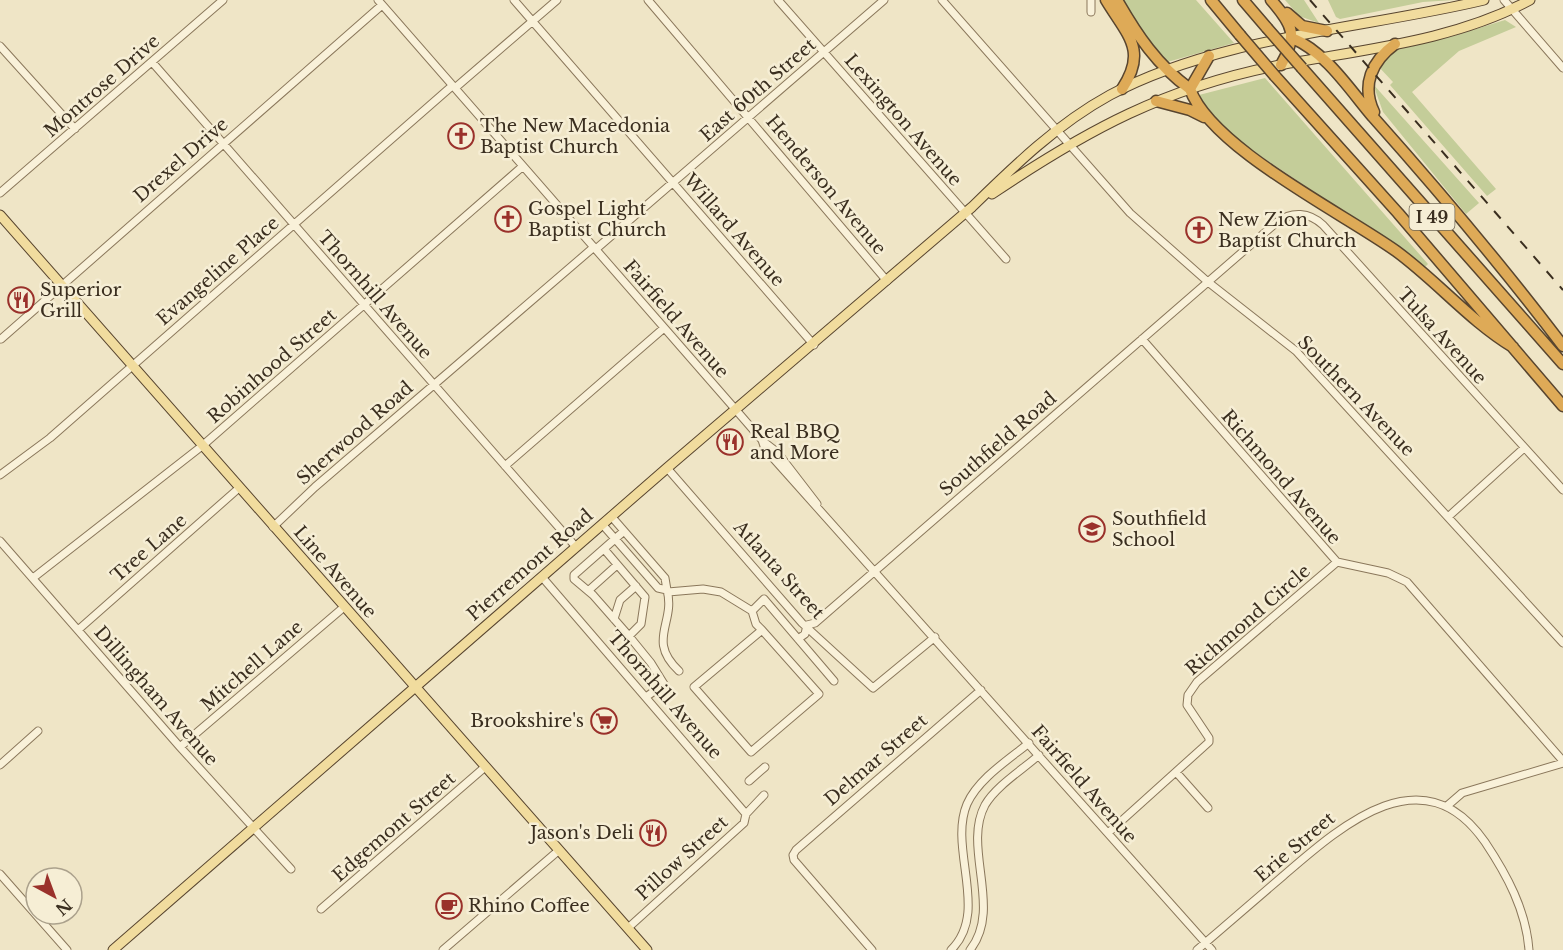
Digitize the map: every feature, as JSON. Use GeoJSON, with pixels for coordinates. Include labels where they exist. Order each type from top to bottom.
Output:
{"type":"FeatureCollection","features":[{"type":"Feature","properties":{"kind":"highway"},"geometry":{"type":"LineString","coordinates":[[1106,0],[1132,44],[1136,57],[1133,72],[1122,89]]}},
{"type":"Feature","properties":{"kind":"highway"},"geometry":{"type":"LineString","coordinates":[[1117,0],[1144,44],[1166,70],[1190,88],[1195,102],[1207,118],[1244,151],[1398,253],[1486,330],[1513,347]]}},
{"type":"Feature","properties":{"kind":"highway","name":"I 49"},"geometry":{"type":"LineString","coordinates":[[1211,0],[1563,406]]}},
{"type":"Feature","properties":{"kind":"highway","name":"I 49"},"geometry":{"type":"LineString","coordinates":[[1243,0],[1563,364]]}},
{"type":"Feature","properties":{"kind":"highway"},"geometry":{"type":"LineString","coordinates":[[1271,0],[1291,26],[1291,48],[1281,65]]}},
{"type":"Feature","properties":{"kind":"highway"},"geometry":{"type":"LineString","coordinates":[[1281,11],[1290,14],[1302,26],[1327,31]]}},
{"type":"Feature","properties":{"kind":"highway"},"geometry":{"type":"LineString","coordinates":[[1292,38],[1309,46],[1322,58],[1464,220],[1563,346]]}},
{"type":"Feature","properties":{"kind":"highway"},"geometry":{"type":"LineString","coordinates":[[1379,123],[1369,102],[1369,76],[1378,59],[1395,44]]}},
{"type":"Feature","properties":{"kind":"highway"},"geometry":{"type":"LineString","coordinates":[[1190,88],[1209,56]]}},
{"type":"Feature","properties":{"kind":"highway"},"geometry":{"type":"LineString","coordinates":[[1156,100],[1190,110],[1207,118]]}},
{"type":"Feature","properties":{"kind":"main road","name":"Pierremont Road"},"geometry":{"type":"LineString","coordinates":[[113,950],[611,516],[814,345],[1057,130],[1122,89],[1166,70],[1209,56],[1484,0]]}},
{"type":"Feature","properties":{"kind":"main road","name":"Pierremont Road"},"geometry":{"type":"LineString","coordinates":[[968,211],[1069,143],[1156,100],[1190,88],[1281,65],[1456,31],[1512,10],[1530,0]]}},
{"type":"Feature","properties":{"kind":"main road","name":"Line Avenue"},"geometry":{"type":"LineString","coordinates":[[0,215],[647,950]]}},
{"type":"Feature","properties":{"kind":"street","name":"Montrose Drive"},"geometry":{"type":"LineString","coordinates":[[0,193],[223,0]]}},
{"type":"Feature","properties":{"kind":"street","name":"Willard Avenue"},"geometry":{"type":"LineString","coordinates":[[514,0],[814,345]]}},
{"type":"Feature","properties":{"kind":"street","name":"Evangeline Place"},"geometry":{"type":"LineString","coordinates":[[0,476],[41,445],[294,224],[557,0]]}},
{"type":"Feature","properties":{"kind":"street","name":"Henderson Avenue"},"geometry":{"type":"LineString","coordinates":[[648,0],[750,117],[887,281]]}},
{"type":"Feature","properties":{"kind":"street","name":"Lexington Avenue"},"geometry":{"type":"LineString","coordinates":[[778,0],[968,211],[1006,259]]}},
{"type":"Feature","properties":{"kind":"street","name":"East 60th Street"},"geometry":{"type":"LineString","coordinates":[[595,248],[884,0]]}},
{"type":"Feature","properties":{"kind":"street","name":"Southern Avenue"},"geometry":{"type":"LineString","coordinates":[[942,0],[1130,213],[1208,282],[1296,351],[1563,643]]}},
{"type":"Feature","properties":{"kind":"street"},"geometry":{"type":"LineString","coordinates":[[1091,0],[1091,12]]}},
{"type":"Feature","properties":{"kind":"street"},"geometry":{"type":"LineString","coordinates":[[1504,0],[1563,68]]}},
{"type":"Feature","properties":{"kind":"street","name":"Fairfield Avenue"},"geometry":{"type":"LineString","coordinates":[[380,3],[762,440],[777,452],[813,495],[818,506],[1212,950]]}},
{"type":"Feature","properties":{"kind":"street","name":"Drexel Drive"},"geometry":{"type":"LineString","coordinates":[[1,339],[380,3]]}},
{"type":"Feature","properties":{"kind":"street"},"geometry":{"type":"LineString","coordinates":[[0,46],[75,129]]}},
{"type":"Feature","properties":{"kind":"street","name":"Thornhill Avenue"},"geometry":{"type":"LineString","coordinates":[[152,63],[576,548]]}},
{"type":"Feature","properties":{"kind":"street","name":"Robinhood Street"},"geometry":{"type":"LineString","coordinates":[[33,578],[202,446],[523,166]]}},
{"type":"Feature","properties":{"kind":"street","name":"Southfield Road"},"geometry":{"type":"LineString","coordinates":[[807,625],[816,623],[1277,222],[1293,214]]}},
{"type":"Feature","properties":{"kind":"street","name":"Tulsa Avenue"},"geometry":{"type":"LineString","coordinates":[[1293,214],[1306,215],[1323,225],[1563,490]]}},
{"type":"Feature","properties":{"kind":"street","name":"Sherwood Road"},"geometry":{"type":"LineString","coordinates":[[273,527],[315,487],[595,248]]}},
{"type":"Feature","properties":{"kind":"street"},"geometry":{"type":"LineString","coordinates":[[505,466],[664,328]]}},
{"type":"Feature","properties":{"kind":"street","name":"Richmond Avenue"},"geometry":{"type":"LineString","coordinates":[[1142,339],[1336,562],[1388,573],[1407,582],[1563,762]]}},
{"type":"Feature","properties":{"kind":"street"},"geometry":{"type":"LineString","coordinates":[[1448,517],[1524,448]]}},
{"type":"Feature","properties":{"kind":"street","name":"Atlanta Street"},"geometry":{"type":"LineString","coordinates":[[667,468],[802,623],[807,625],[873,688],[935,637]]}},
{"type":"Feature","properties":{"kind":"street","name":"Tree Lane"},"geometry":{"type":"LineString","coordinates":[[78,630],[239,488]]}},
{"type":"Feature","properties":{"kind":"street"},"geometry":{"type":"LineString","coordinates":[[611,516],[665,579],[668,591],[662,646],[670,662],[679,670]]}},
{"type":"Feature","properties":{"kind":"street"},"geometry":{"type":"LineString","coordinates":[[602,524],[658,588],[668,591],[721,592],[753,611],[756,624],[762,630],[819,694],[751,752],[694,687],[762,630]]}},
{"type":"Feature","properties":{"kind":"street"},"geometry":{"type":"LineString","coordinates":[[624,531],[574,575],[574,579],[629,636],[651,663],[664,684],[646,697]]}},
{"type":"Feature","properties":{"kind":"street","name":"Dillingham Avenue"},"geometry":{"type":"LineString","coordinates":[[0,541],[180,747],[291,869]]}},
{"type":"Feature","properties":{"kind":"street"},"geometry":{"type":"LineString","coordinates":[[604,549],[645,597],[641,624],[629,636]]}},
{"type":"Feature","properties":{"kind":"street","name":"Richmond Circle"},"geometry":{"type":"LineString","coordinates":[[1176,772],[1209,740],[1187,705],[1188,695],[1197,682],[1336,562]]}},
{"type":"Feature","properties":{"kind":"street"},"geometry":{"type":"LineString","coordinates":[[588,591],[617,565]]}},
{"type":"Feature","properties":{"kind":"street","name":"Thornhill Avenue"},"geometry":{"type":"LineString","coordinates":[[542,577],[743,810]]}},
{"type":"Feature","properties":{"kind":"street"},"geometry":{"type":"LineString","coordinates":[[614,619],[620,600],[636,586]]}},
{"type":"Feature","properties":{"kind":"street"},"geometry":{"type":"LineString","coordinates":[[753,611],[764,599],[834,681]]}},
{"type":"Feature","properties":{"kind":"street","name":"Mitchell Lane"},"geometry":{"type":"LineString","coordinates":[[180,747],[344,607]]}},
{"type":"Feature","properties":{"kind":"street"},"geometry":{"type":"LineString","coordinates":[[798,639],[805,634],[807,625]]}},
{"type":"Feature","properties":{"kind":"street","name":"Delmar Street"},"geometry":{"type":"LineString","coordinates":[[872,950],[793,855],[981,690]]}},
{"type":"Feature","properties":{"kind":"street"},"geometry":{"type":"LineString","coordinates":[[0,765],[38,731]]}},
{"type":"Feature","properties":{"kind":"street"},"geometry":{"type":"LineString","coordinates":[[951,950],[961,937],[967,921],[963,829],[967,804],[981,784],[1029,743]]}},
{"type":"Feature","properties":{"kind":"street"},"geometry":{"type":"LineString","coordinates":[[970,950],[982,928],[984,911],[979,835],[981,813],[990,799],[1039,755]]}},
{"type":"Feature","properties":{"kind":"street"},"geometry":{"type":"LineString","coordinates":[[1529,950],[1522,913],[1508,878],[1469,821],[1447,806],[1462,794],[1563,762]]}},
{"type":"Feature","properties":{"kind":"street","name":"Edgemont Street"},"geometry":{"type":"LineString","coordinates":[[321,909],[485,767]]}},
{"type":"Feature","properties":{"kind":"street"},"geometry":{"type":"LineString","coordinates":[[749,781],[765,767]]}},
{"type":"Feature","properties":{"kind":"street"},"geometry":{"type":"LineString","coordinates":[[1108,833],[1176,772],[1208,808]]}},
{"type":"Feature","properties":{"kind":"street","name":"Pillow Street"},"geometry":{"type":"LineString","coordinates":[[628,928],[744,823],[743,810],[764,795]]}},
{"type":"Feature","properties":{"kind":"street","name":"Erie Street"},"geometry":{"type":"LineString","coordinates":[[1197,950],[1349,821],[1376,809],[1405,801],[1432,801],[1447,806]]}},
{"type":"Feature","properties":{"kind":"street"},"geometry":{"type":"LineString","coordinates":[[443,950],[558,851]]}},
{"type":"Feature","properties":{"kind":"street"},"geometry":{"type":"LineString","coordinates":[[0,874],[67,950]]}},
{"type":"Feature","properties":{"kind":"green space"},"geometry":{"type":"Polygon","coordinates":[[[1122,0],[1196,0],[1234,43],[1164,63],[1146,41],[1122,0]]]}},
{"type":"Feature","properties":{"kind":"green space"},"geometry":{"type":"Polygon","coordinates":[[[1285,0],[1304,0],[1319,23],[1299,16],[1285,0]]]}},
{"type":"Feature","properties":{"kind":"green space"},"geometry":{"type":"Polygon","coordinates":[[[1328,0],[1454,0],[1423,2],[1340,19],[1336,17],[1328,0]]]}},
{"type":"Feature","properties":{"kind":"green space"},"geometry":{"type":"Polygon","coordinates":[[[1505,20],[1516,27],[1459,51],[1412,92],[1496,189],[1487,196],[1390,85],[1393,82],[1377,65],[1394,49],[1453,36],[1505,20]]]}},
{"type":"Feature","properties":{"kind":"green space"},"geometry":{"type":"Polygon","coordinates":[[[1265,78],[1428,264],[1425,267],[1231,136],[1213,119],[1199,95],[1265,78]]]}},
{"type":"Feature","properties":{"kind":"green space"},"geometry":{"type":"Polygon","coordinates":[[[1373,84],[1479,203],[1466,214],[1383,112],[1373,84]]]}},
{"type":"Feature","properties":{"kind":"railway"},"geometry":{"type":"LineString","coordinates":[[1310,0],[1563,290]]}},
{"type":"Feature","properties":{"kind":"place","name":"The New Macedonia Baptist Church"},"geometry":{"type":"Point","coordinates":[461,136]}},
{"type":"Feature","properties":{"kind":"place","name":"Gospel Light Baptist Church"},"geometry":{"type":"Point","coordinates":[508,219]}},
{"type":"Feature","properties":{"kind":"place","name":"New Zion Baptist Church"},"geometry":{"type":"Point","coordinates":[1199,230]}},
{"type":"Feature","properties":{"kind":"place","name":"Superior Grill"},"geometry":{"type":"Point","coordinates":[21,300]}},
{"type":"Feature","properties":{"kind":"place","name":"Real BBQ and More"},"geometry":{"type":"Point","coordinates":[730,442]}},
{"type":"Feature","properties":{"kind":"place","name":"Southfield School"},"geometry":{"type":"Point","coordinates":[1092,529]}},
{"type":"Feature","properties":{"kind":"place","name":"Brookshire's"},"geometry":{"type":"Point","coordinates":[604,721]}},
{"type":"Feature","properties":{"kind":"place","name":"Jason's Deli"},"geometry":{"type":"Point","coordinates":[653,833]}},
{"type":"Feature","properties":{"kind":"place","name":"Rhino Coffee"},"geometry":{"type":"Point","coordinates":[449,906]}}]}
